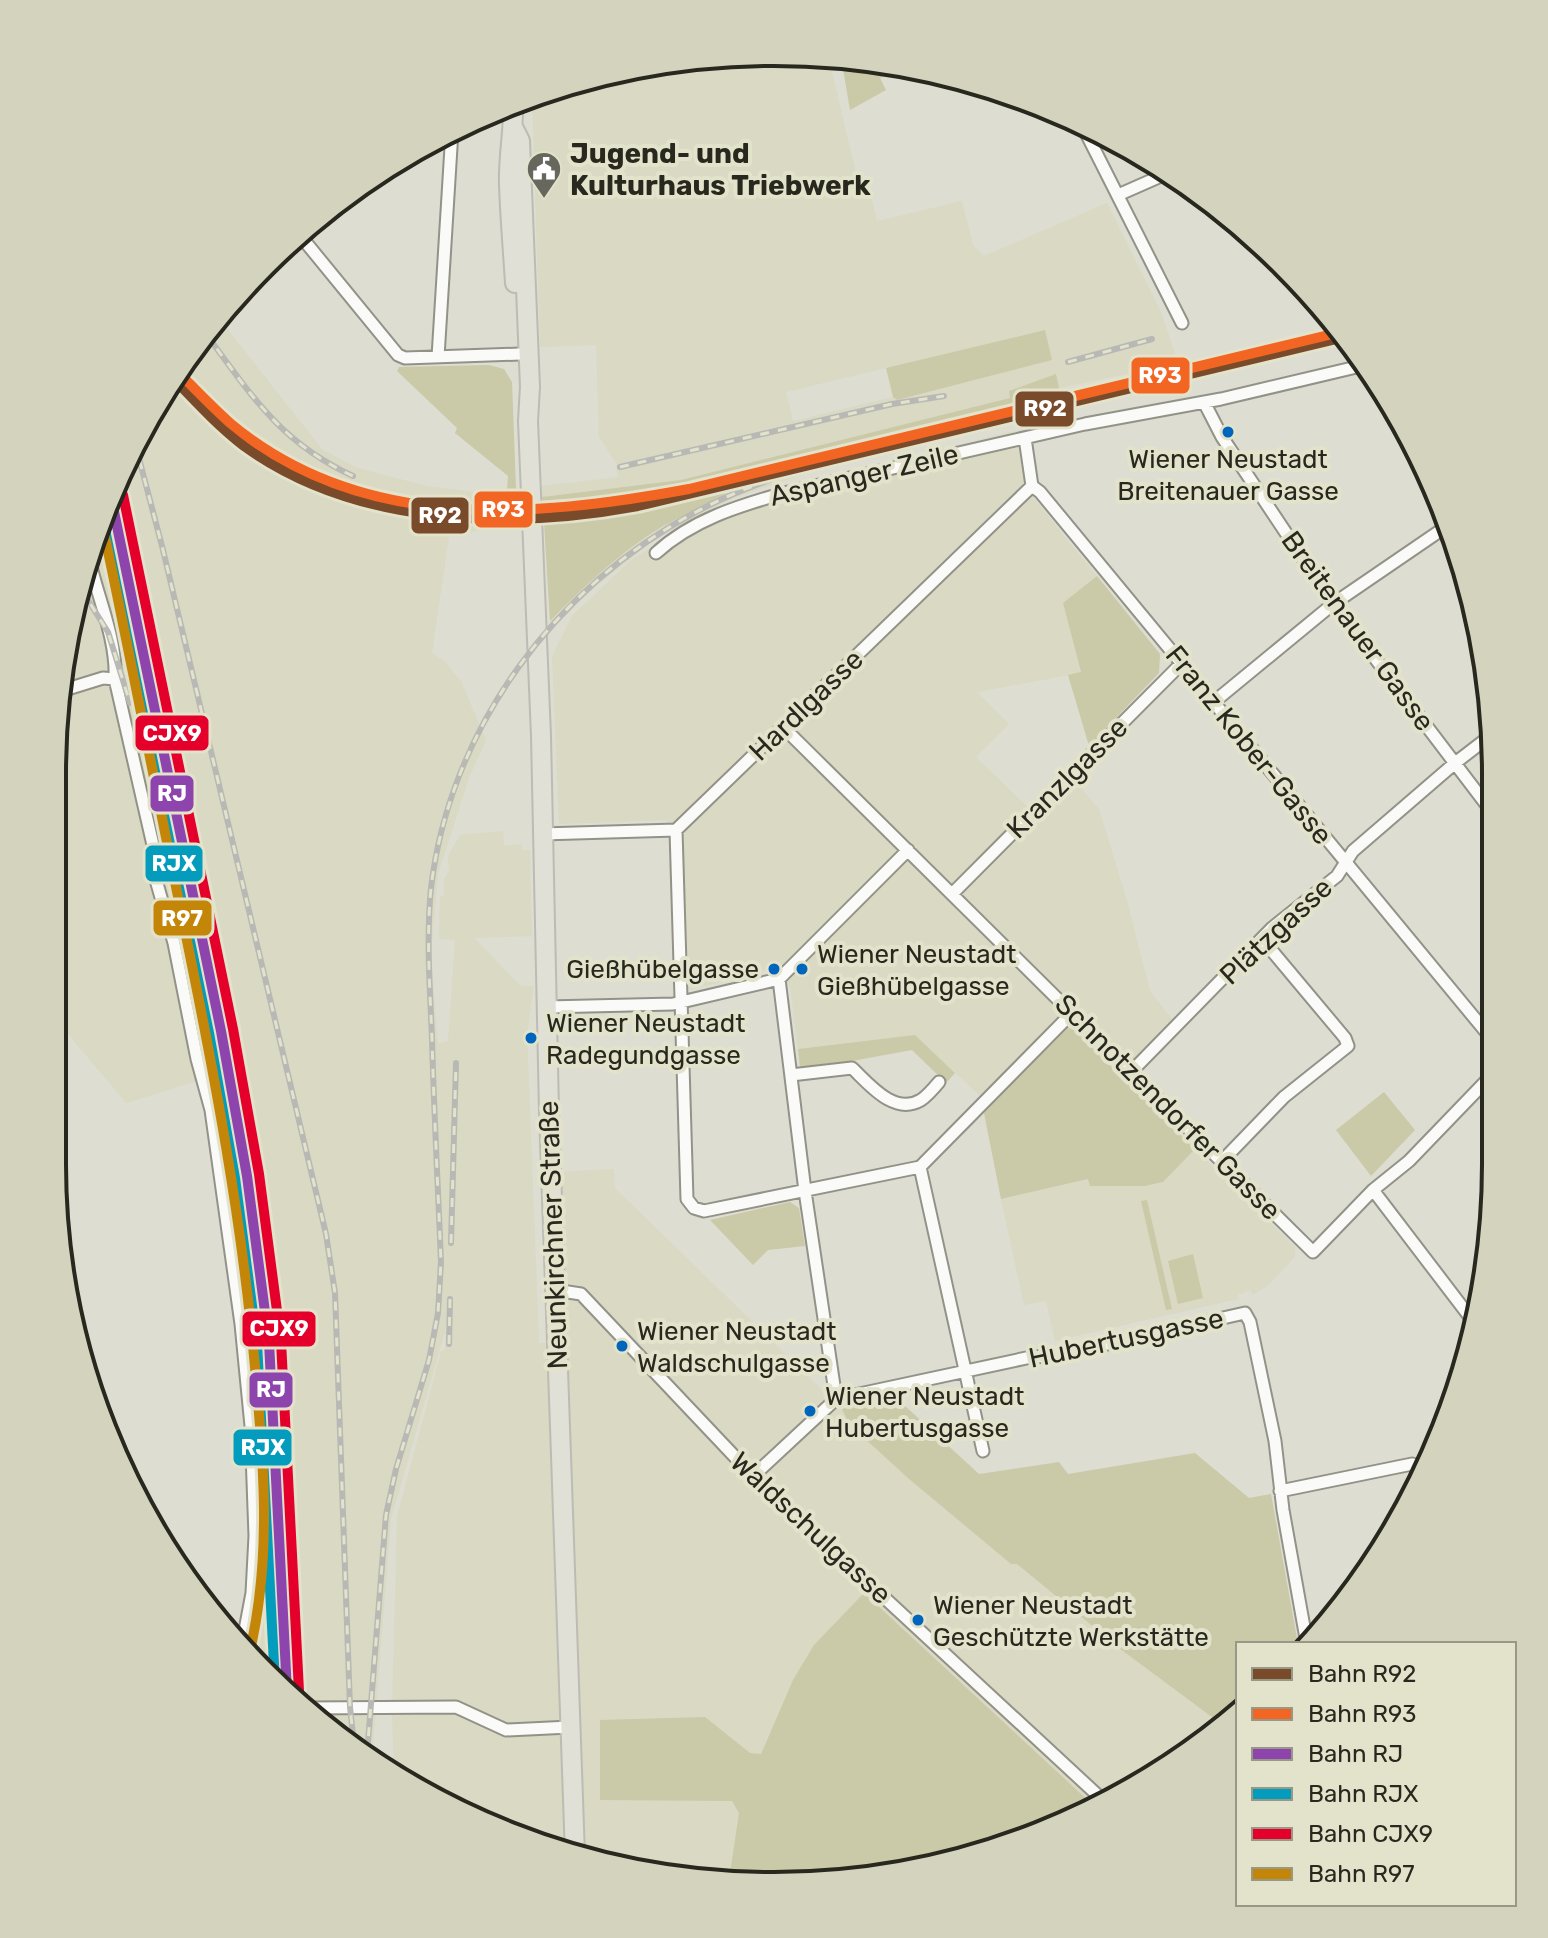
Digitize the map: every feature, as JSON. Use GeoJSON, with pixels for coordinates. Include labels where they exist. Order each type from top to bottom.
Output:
{"type":"FeatureCollection","features":[{"type":"Feature","properties":{"kind":"main road","name":"Neunkirchner Straße"},"geometry":{"type":"LineString","coordinates":[[514,116],[514,129],[509,143],[509,184],[520,354],[528,421],[541,736],[555,1290],[574,1843]]}},
{"type":"Feature","properties":{"kind":"main road","name":"Neunkirchner Straße"},"geometry":{"type":"LineString","coordinates":[[514,129],[520,141],[525,215],[530,387],[528,421]]}},
{"type":"Feature","properties":{"kind":"street"},"geometry":{"type":"LineString","coordinates":[[1090,141],[1182,323]]}},
{"type":"Feature","properties":{"kind":"street"},"geometry":{"type":"LineString","coordinates":[[438,357],[451,144]]}},
{"type":"Feature","properties":{"kind":"street"},"geometry":{"type":"LineString","coordinates":[[1118,195],[1156,178]]}},
{"type":"Feature","properties":{"kind":"street"},"geometry":{"type":"LineString","coordinates":[[306,243],[398,355],[405,358],[520,354]]}},
{"type":"Feature","properties":{"kind":"street","name":"Aspanger Zeile"},"geometry":{"type":"LineString","coordinates":[[656,553],[703,521],[748,503],[1025,438],[1354,368]]}},
{"type":"Feature","properties":{"kind":"street","name":"Breitenauer Gasse"},"geometry":{"type":"LineString","coordinates":[[1204,402],[1229,449],[1333,604],[1482,799]]}},
{"type":"Feature","properties":{"kind":"street"},"geometry":{"type":"LineString","coordinates":[[1025,438],[1032,486]]}},
{"type":"Feature","properties":{"kind":"street","name":"Franz Kober-Gasse"},"geometry":{"type":"LineString","coordinates":[[1032,486],[1215,701],[1482,1027]]}},
{"type":"Feature","properties":{"kind":"street","name":"Hardlgasse"},"geometry":{"type":"LineString","coordinates":[[676,830],[1032,486]]}},
{"type":"Feature","properties":{"kind":"street"},"geometry":{"type":"LineString","coordinates":[[1215,701],[1333,604],[1439,532]]}},
{"type":"Feature","properties":{"kind":"street"},"geometry":{"type":"LineString","coordinates":[[94,578],[158,867],[156,880],[174,943],[197,1059],[211,1110],[228,1218],[251,1426],[255,1536],[252,1593],[244,1634]]}},
{"type":"Feature","properties":{"kind":"street","name":"Kranzlgasse"},"geometry":{"type":"LineString","coordinates":[[952,894],[1182,663]]}},
{"type":"Feature","properties":{"kind":"street"},"geometry":{"type":"LineString","coordinates":[[72,688],[103,678],[115,679]]}},
{"type":"Feature","properties":{"kind":"street","name":"Schnotzendorfer Gasse"},"geometry":{"type":"LineString","coordinates":[[783,727],[1313,1252],[1373,1190]]}},
{"type":"Feature","properties":{"kind":"street","name":"Plätzgasse"},"geometry":{"type":"LineString","coordinates":[[1132,1071],[1262,939],[1337,876],[1353,851],[1481,743]]}},
{"type":"Feature","properties":{"kind":"street"},"geometry":{"type":"LineString","coordinates":[[542,834],[676,830],[687,1199],[694,1208],[704,1211],[920,1167],[1072,1013]]}},
{"type":"Feature","properties":{"kind":"street"},"geometry":{"type":"LineString","coordinates":[[547,1007],[681,1003],[779,979],[908,850]]}},
{"type":"Feature","properties":{"kind":"street"},"geometry":{"type":"LineString","coordinates":[[1223,1160],[1284,1097],[1348,1046],[1345,1038],[1262,939]]}},
{"type":"Feature","properties":{"kind":"street"},"geometry":{"type":"LineString","coordinates":[[753,1476],[836,1399],[805,1191],[779,979]]}},
{"type":"Feature","properties":{"kind":"street"},"geometry":{"type":"LineString","coordinates":[[791,1075],[852,1068],[884,1099],[904,1104],[919,1101],[939,1082]]}},
{"type":"Feature","properties":{"kind":"street"},"geometry":{"type":"LineString","coordinates":[[1466,1312],[1373,1190],[1409,1161],[1482,1085]]}},
{"type":"Feature","properties":{"kind":"street"},"geometry":{"type":"LineString","coordinates":[[920,1167],[983,1451]]}},
{"type":"Feature","properties":{"kind":"street","name":"Waldschulgasse"},"geometry":{"type":"LineString","coordinates":[[555,1290],[581,1294],[753,1476],[1096,1794]]}},
{"type":"Feature","properties":{"kind":"street","name":"Hubertusgasse"},"geometry":{"type":"LineString","coordinates":[[836,1399],[1031,1357],[1064,1354],[1245,1313],[1250,1322],[1275,1441],[1280,1491]]}},
{"type":"Feature","properties":{"kind":"street"},"geometry":{"type":"LineString","coordinates":[[1305,1632],[1280,1491],[1415,1465]]}},
{"type":"Feature","properties":{"kind":"street"},"geometry":{"type":"LineString","coordinates":[[321,1708],[456,1707],[506,1730],[570,1727]]}},
{"type":"Feature","properties":{"kind":"shaded area"},"geometry":{"type":"Polygon","coordinates":[[[774,66],[831,69],[860,190],[869,189],[877,221],[962,201],[973,245],[984,256],[1107,203],[1161,312],[1176,356],[1156,368],[1059,388],[1056,375],[1009,391],[1011,398],[681,480],[542,497],[542,486],[618,477],[616,463],[599,437],[596,345],[540,347],[532,109],[591,90],[636,80],[682,72],[774,66]],[[1045,330],[786,392],[793,421],[893,397],[897,400],[1052,360],[1045,330]]]}},
{"type":"Feature","properties":{"kind":"shaded area"},"geometry":{"type":"Polygon","coordinates":[[[843,70],[885,75],[880,78],[886,90],[850,110],[843,70]]]}},
{"type":"Feature","properties":{"kind":"shaded area"},"geometry":{"type":"Polygon","coordinates":[[[226,327],[322,449],[355,467],[426,486],[476,492],[516,489],[519,524],[449,536],[432,653],[444,661],[461,681],[486,741],[470,775],[438,874],[431,953],[438,1044],[448,1041],[455,940],[439,939],[440,897],[444,896],[444,879],[449,871],[448,856],[460,835],[503,831],[504,846],[522,844],[522,850],[530,850],[532,936],[474,938],[521,986],[534,986],[527,1033],[539,1343],[554,1343],[557,1172],[614,1169],[615,1188],[842,1409],[850,1424],[909,1479],[1011,1564],[1017,1564],[1123,1651],[1214,1719],[1128,1777],[1045,1818],[957,1848],[866,1866],[820,1870],[774,1872],[682,1866],[591,1848],[503,1818],[420,1777],[394,1761],[397,1516],[441,1352],[445,1349],[446,1328],[391,1519],[373,1747],[307,1696],[248,1637],[256,1602],[262,1532],[251,1344],[210,1077],[126,1103],[66,1031],[66,774],[72,682],[90,591],[120,503],[161,420],[185,381],[226,327]]]}},
{"type":"Feature","properties":{"kind":"shaded area"},"geometry":{"type":"Polygon","coordinates":[[[1045,330],[1052,360],[897,400],[893,397],[886,368],[1045,330]]]}},
{"type":"Feature","properties":{"kind":"shaded area"},"geometry":{"type":"Polygon","coordinates":[[[489,365],[504,369],[512,382],[516,489],[507,490],[508,476],[455,433],[457,428],[397,371],[399,367],[489,365]]]}},
{"type":"Feature","properties":{"kind":"shaded area"},"geometry":{"type":"Polygon","coordinates":[[[1157,371],[1162,387],[819,469],[734,498],[661,535],[592,589],[554,627],[550,621],[621,555],[658,530],[731,492],[639,512],[571,522],[544,523],[543,507],[616,499],[706,481],[1157,371]]]}},
{"type":"Feature","properties":{"kind":"shaded area"},"geometry":{"type":"Polygon","coordinates":[[[1056,374],[1059,388],[1055,395],[706,481],[616,499],[543,507],[542,497],[681,480],[1010,398],[1009,391],[1056,374]]]}},
{"type":"Feature","properties":{"kind":"shaded area"},"geometry":{"type":"Polygon","coordinates":[[[1015,431],[1025,482],[1036,501],[1097,576],[1063,604],[1081,673],[977,692],[1009,724],[976,757],[1040,819],[1076,782],[1099,809],[1150,991],[1173,1020],[1120,1075],[1070,1026],[991,1106],[915,1035],[798,1049],[790,986],[777,967],[689,990],[683,845],[666,820],[559,824],[552,657],[572,616],[631,560],[700,517],[751,496],[1015,431]]]}},
{"type":"Feature","properties":{"kind":"shaded area"},"geometry":{"type":"Polygon","coordinates":[[[730,490],[630,548],[588,583],[550,621],[544,523],[638,511],[730,490]]]}},
{"type":"Feature","properties":{"kind":"shaded area"},"geometry":{"type":"Polygon","coordinates":[[[1097,576],[1160,654],[1159,673],[1089,746],[1068,675],[1081,672],[1063,603],[1097,576]]]}},
{"type":"Feature","properties":{"kind":"shaded area"},"geometry":{"type":"Polygon","coordinates":[[[1070,1026],[1195,1149],[1163,1182],[1145,1186],[1090,1186],[1088,1179],[1001,1199],[984,1113],[1070,1026]]]}},
{"type":"Feature","properties":{"kind":"shaded area"},"geometry":{"type":"Polygon","coordinates":[[[915,1035],[955,1073],[946,1083],[912,1050],[803,1070],[800,1068],[798,1049],[915,1035]]]}},
{"type":"Feature","properties":{"kind":"shaded area"},"geometry":{"type":"Polygon","coordinates":[[[1384,1092],[1415,1130],[1371,1176],[1336,1130],[1384,1092]]]}},
{"type":"Feature","properties":{"kind":"shaded area"},"geometry":{"type":"Polygon","coordinates":[[[1195,1149],[1295,1247],[1295,1257],[1267,1286],[1253,1295],[1250,1290],[1238,1295],[1238,1299],[1055,1341],[1046,1301],[1024,1305],[1001,1199],[1089,1179],[1090,1186],[1145,1186],[1163,1182],[1195,1149]]]}},
{"type":"Feature","properties":{"kind":"shaded area"},"geometry":{"type":"Polygon","coordinates":[[[1147,1200],[1172,1309],[1166,1310],[1141,1201],[1147,1200]]]}},
{"type":"Feature","properties":{"kind":"shaded area"},"geometry":{"type":"Polygon","coordinates":[[[790,1202],[799,1208],[805,1246],[768,1250],[753,1265],[710,1220],[790,1202]]]}},
{"type":"Feature","properties":{"kind":"shaded area"},"geometry":{"type":"Polygon","coordinates":[[[1193,1254],[1203,1298],[1178,1304],[1168,1261],[1193,1254]]]}},
{"type":"Feature","properties":{"kind":"shaded area"},"geometry":{"type":"Polygon","coordinates":[[[891,1393],[979,1474],[1059,1462],[1068,1474],[1195,1453],[1249,1498],[1271,1494],[1297,1640],[1236,1642],[1236,1700],[1214,1719],[1123,1651],[1017,1564],[1011,1564],[849,1424],[842,1409],[891,1393]]]}},
{"type":"Feature","properties":{"kind":"shaded area"},"geometry":{"type":"Polygon","coordinates":[[[864,1593],[1087,1799],[1045,1818],[957,1848],[866,1866],[774,1872],[730,1870],[739,1813],[732,1801],[600,1800],[600,1720],[705,1717],[750,1753],[761,1754],[793,1680],[814,1645],[864,1593]]]}},
{"type":"Feature","properties":{"kind":"railway"},"geometry":{"type":"LineString","coordinates":[[1068,362],[1152,339]]}},
{"type":"Feature","properties":{"kind":"railway"},"geometry":{"type":"LineString","coordinates":[[212,343],[269,416],[306,448],[353,476]]}},
{"type":"Feature","properties":{"kind":"railway"},"geometry":{"type":"LineString","coordinates":[[620,467],[892,404],[944,396]]}},
{"type":"Feature","properties":{"kind":"railway"},"geometry":{"type":"LineString","coordinates":[[368,1744],[386,1515],[396,1469],[429,1360],[438,1313],[441,1262],[429,963],[430,907],[442,829],[461,772],[486,718],[518,668],[556,621],[598,579],[645,543],[714,503],[771,480],[849,456]]}},
{"type":"Feature","properties":{"kind":"railway"},"geometry":{"type":"LineString","coordinates":[[139,460],[326,1234],[335,1293],[353,1733]]}},
{"type":"Feature","properties":{"kind":"railway"},"geometry":{"type":"LineString","coordinates":[[88,600],[108,632],[130,703]]}},
{"type":"Feature","properties":{"kind":"railway"},"geometry":{"type":"LineString","coordinates":[[451,1243],[456,1063]]}},
{"type":"Feature","properties":{"kind":"railway"},"geometry":{"type":"LineString","coordinates":[[449,1344],[450,1299]]}},
{"type":"Feature","properties":{"kind":"rail line","name":"R93"},"geometry":{"type":"LineString","coordinates":[[186,380],[230,423],[281,459],[335,484],[392,500],[450,508],[510,510],[630,499],[689,489],[1329,335]]}},
{"type":"Feature","properties":{"kind":"rail line","name":"R92"},"geometry":{"type":"LineString","coordinates":[[181,387],[244,446],[287,473],[334,492],[383,506],[434,515],[485,519],[537,518],[638,506],[1333,340]]}},
{"type":"Feature","properties":{"kind":"rail line","name":"CJX9"},"geometry":{"type":"LineString","coordinates":[[123,496],[233,1029],[259,1174],[281,1341],[299,1689]]}},
{"type":"Feature","properties":{"kind":"rail line","name":"RJ"},"geometry":{"type":"LineString","coordinates":[[115,516],[221,1031],[247,1176],[269,1342],[286,1677]]}},
{"type":"Feature","properties":{"kind":"rail line","name":"RJX"},"geometry":{"type":"LineString","coordinates":[[107,538],[209,1033],[235,1178],[257,1343],[274,1666]]}},
{"type":"Feature","properties":{"kind":"rail line","name":"R97"},"geometry":{"type":"LineString","coordinates":[[106,541],[206,1036],[243,1256],[258,1403],[264,1511],[261,1583],[252,1642]]}},
{"type":"Feature","properties":{"kind":"place","name":"Jugend- und Kulturhaus Triebwerk"},"geometry":{"type":"Point","coordinates":[544,200]}},
{"type":"Feature","properties":{"kind":"place","name":"Wiener Neustadt Breitenauer Gasse"},"geometry":{"type":"Point","coordinates":[1228,432]}},
{"type":"Feature","properties":{"kind":"place","name":"Gießhübelgasse"},"geometry":{"type":"Point","coordinates":[774,969]}},
{"type":"Feature","properties":{"kind":"place","name":"Wiener Neustadt Gießhübelgasse"},"geometry":{"type":"Point","coordinates":[802,969]}},
{"type":"Feature","properties":{"kind":"place","name":"Wiener Neustadt Radegundgasse"},"geometry":{"type":"Point","coordinates":[531,1038]}},
{"type":"Feature","properties":{"kind":"place","name":"Wiener Neustadt Waldschulgasse"},"geometry":{"type":"Point","coordinates":[622,1346]}},
{"type":"Feature","properties":{"kind":"place","name":"Wiener Neustadt Hubertusgasse"},"geometry":{"type":"Point","coordinates":[810,1411]}},
{"type":"Feature","properties":{"kind":"place","name":"Wiener Neustadt Geschützte Werkstätte"},"geometry":{"type":"Point","coordinates":[918,1620]}}]}
